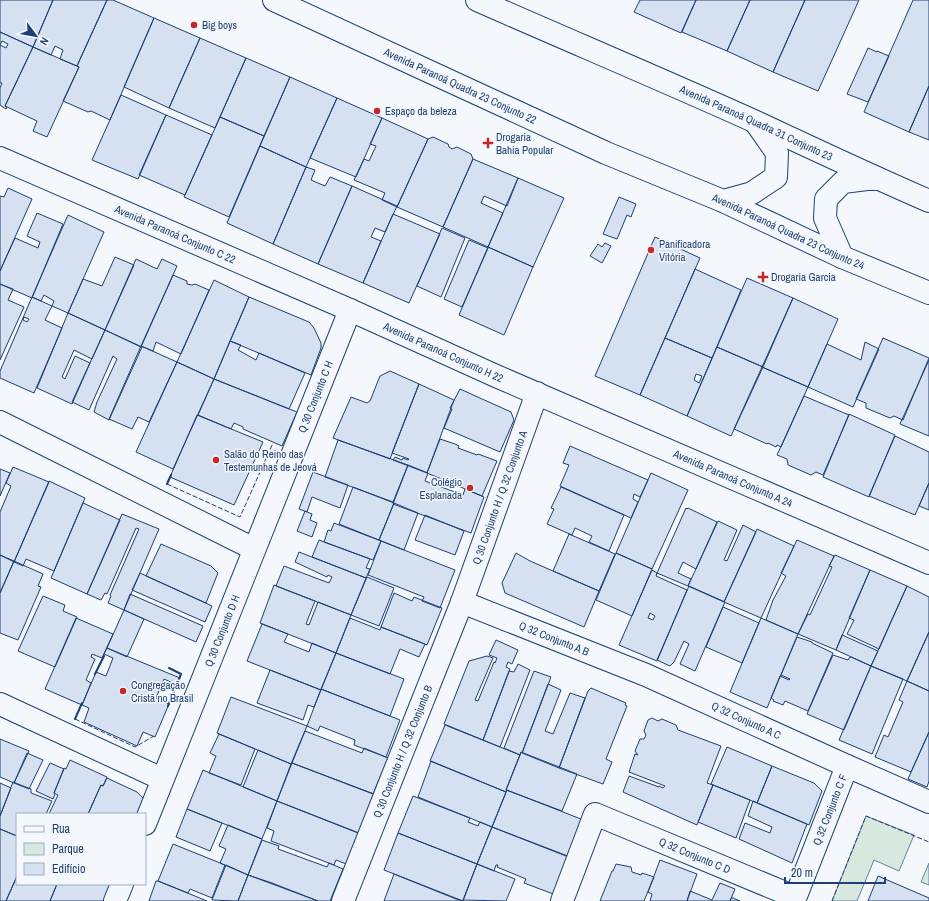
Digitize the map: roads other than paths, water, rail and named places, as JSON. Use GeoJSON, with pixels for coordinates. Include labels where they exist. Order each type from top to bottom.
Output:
{"type":"FeatureCollection","features":[{"type":"Feature","properties":{"kind":"street","name":"Avenida Paranoá Quadra 23 Conjunto 22"},"geometry":{"type":"LineString","coordinates":[[274,0],[606,153],[647,170]]}},
{"type":"Feature","properties":{"kind":"street","name":"Avenida Paranoá Quadra 31 Conjunto 23"},"geometry":{"type":"LineString","coordinates":[[477,0],[756,122],[879,180],[929,201]]}},
{"type":"Feature","properties":{"kind":"street"},"geometry":{"type":"LineString","coordinates":[[723,201],[752,193],[776,177],[777,153],[756,122]]}},
{"type":"Feature","properties":{"kind":"street","name":"Avenida Paranoá Conjunto C 22"},"geometry":{"type":"LineString","coordinates":[[0,158],[350,310]]}},
{"type":"Feature","properties":{"kind":"street","name":"Avenida Paranoá Quadra 23 Conjunto 24"},"geometry":{"type":"LineString","coordinates":[[647,170],[723,201],[842,257],[929,293]]}},
{"type":"Feature","properties":{"kind":"street"},"geometry":{"type":"LineString","coordinates":[[842,257],[825,218],[826,199],[843,182],[866,179],[879,180]]}},
{"type":"Feature","properties":{"kind":"street","name":"Avenida Paranoá Conjunto H 22"},"geometry":{"type":"LineString","coordinates":[[350,310],[537,393]]}},
{"type":"Feature","properties":{"kind":"street","name":"Q 30 Conjunto C H"},"geometry":{"type":"LineString","coordinates":[[254,550],[350,310]]}},
{"type":"Feature","properties":{"kind":"street","name":"Avenida Paranoá Conjunto A 24"},"geometry":{"type":"LineString","coordinates":[[537,393],[929,563]]}},
{"type":"Feature","properties":{"kind":"street","name":"Q 30 Conjunto H / Q 32 Conjunto A"},"geometry":{"type":"LineString","coordinates":[[462,602],[537,393]]}},
{"type":"Feature","properties":{"kind":"street"},"geometry":{"type":"LineString","coordinates":[[0,422],[254,550]]}},
{"type":"Feature","properties":{"kind":"street","name":"Q 30 Conjunto D H"},"geometry":{"type":"LineString","coordinates":[[146,821],[254,550]]}},
{"type":"Feature","properties":{"kind":"street","name":"Q 32 Conjunto A B"},"geometry":{"type":"LineString","coordinates":[[462,602],[646,675]]}},
{"type":"Feature","properties":{"kind":"street","name":"Q 30 Conjunto H / Q 32 Conjunto B"},"geometry":{"type":"LineString","coordinates":[[343,901],[462,602]]}},
{"type":"Feature","properties":{"kind":"street","name":"Q 32 Conjunto A C"},"geometry":{"type":"LineString","coordinates":[[646,675],[929,802]]}},
{"type":"Feature","properties":{"kind":"street"},"geometry":{"type":"LineString","coordinates":[[0,704],[162,779]]}},
{"type":"Feature","properties":{"kind":"street","name":"Q 32 Conjunto C F"},"geometry":{"type":"LineString","coordinates":[[795,899],[847,766]]}},
{"type":"Feature","properties":{"kind":"street","name":"Q 32 Conjunto C D"},"geometry":{"type":"LineString","coordinates":[[562,901],[595,814],[795,899]]}},
{"type":"Feature","properties":{"kind":"street"},"geometry":{"type":"LineString","coordinates":[[115,901],[122,885]]}},
{"type":"Feature","properties":{"kind":"place","name":"Big boys"},"geometry":{"type":"Point","coordinates":[194,25]}},
{"type":"Feature","properties":{"kind":"place","name":"Espaço da beleza"},"geometry":{"type":"Point","coordinates":[377,111]}},
{"type":"Feature","properties":{"kind":"place","name":"Drogaria Bahia Popular"},"geometry":{"type":"Point","coordinates":[488,143]}},
{"type":"Feature","properties":{"kind":"place","name":"Panificadora Vitória"},"geometry":{"type":"Point","coordinates":[651,250]}},
{"type":"Feature","properties":{"kind":"place","name":"Drogaria Garcia"},"geometry":{"type":"Point","coordinates":[763,277]}},
{"type":"Feature","properties":{"kind":"place","name":"Salão do Reino das Testemunhas de Jeová"},"geometry":{"type":"Point","coordinates":[216,460]}},
{"type":"Feature","properties":{"kind":"place","name":"Colégio Esplanada"},"geometry":{"type":"Point","coordinates":[470,488]}},
{"type":"Feature","properties":{"kind":"place","name":"Congregação Cristã no Brasil"},"geometry":{"type":"Point","coordinates":[123,691]}}]}
